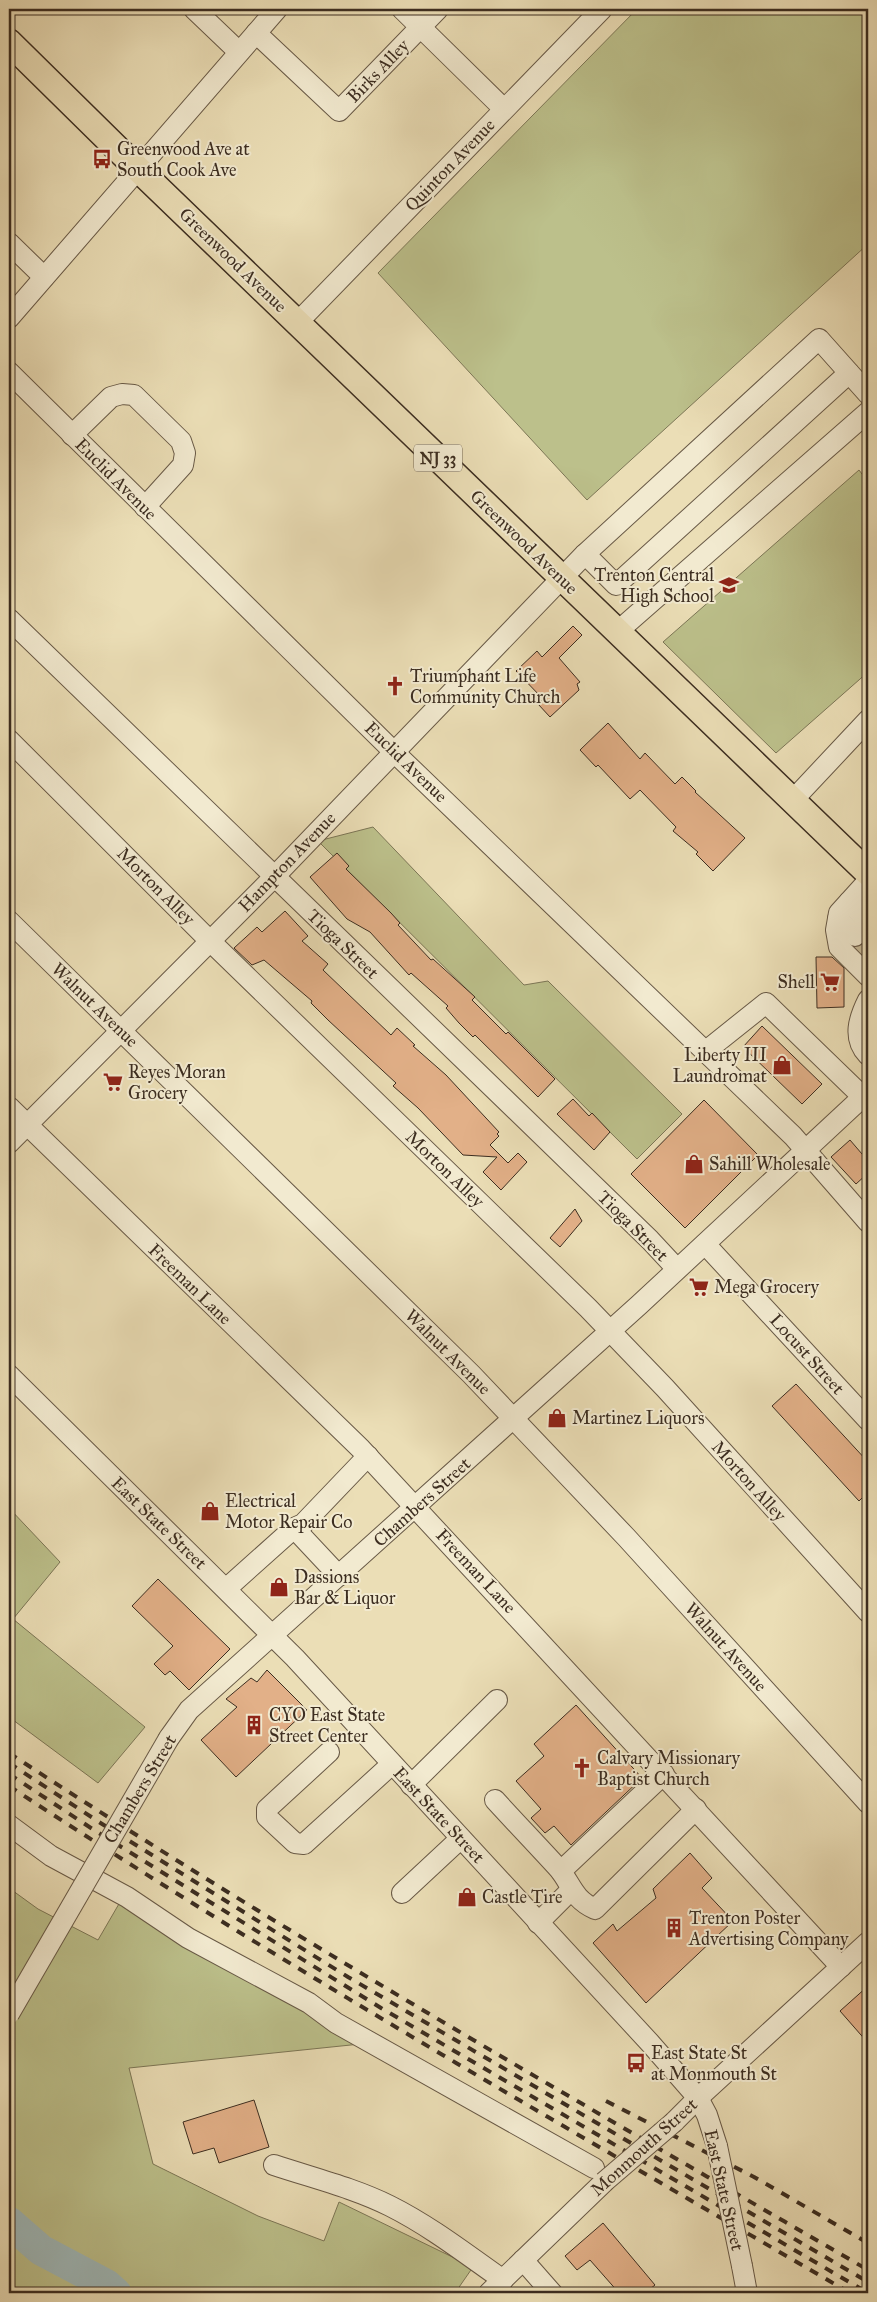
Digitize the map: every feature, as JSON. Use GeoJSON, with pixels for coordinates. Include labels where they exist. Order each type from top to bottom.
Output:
{"type":"FeatureCollection","features":[{"type":"Feature","properties":{"kind":"main road","name":"Greenwood Avenue"},"geometry":{"type":"LineString","coordinates":[[9,42],[868,874]]}},
{"type":"Feature","properties":{"kind":"street"},"geometry":{"type":"LineString","coordinates":[[194,9],[239,52]]}},
{"type":"Feature","properties":{"kind":"street"},"geometry":{"type":"LineString","coordinates":[[9,318],[277,9]]}},
{"type":"Feature","properties":{"kind":"street"},"geometry":{"type":"LineString","coordinates":[[402,9],[504,109]]}},
{"type":"Feature","properties":{"kind":"street","name":"Birks Alley"},"geometry":{"type":"LineString","coordinates":[[256,33],[339,111],[438,9]]}},
{"type":"Feature","properties":{"kind":"street","name":"Quinton Avenue"},"geometry":{"type":"LineString","coordinates":[[298,322],[602,9]]}},
{"type":"Feature","properties":{"kind":"street"},"geometry":{"type":"LineString","coordinates":[[9,243],[44,277]]}},
{"type":"Feature","properties":{"kind":"street","name":"Hampton Avenue"},"geometry":{"type":"LineString","coordinates":[[9,1143],[274,877],[585,554],[818,339],[849,373]]}},
{"type":"Feature","properties":{"kind":"street","name":"Euclid Avenue"},"geometry":{"type":"LineString","coordinates":[[9,372],[395,753],[706,1051],[805,1150],[868,1222]]}},
{"type":"Feature","properties":{"kind":"street"},"geometry":{"type":"LineString","coordinates":[[585,554],[616,586],[849,373],[868,394]]}},
{"type":"Feature","properties":{"kind":"street"},"geometry":{"type":"LineString","coordinates":[[72,435],[111,398],[122,394],[134,395],[181,441],[185,453],[183,465],[145,507]]}},
{"type":"Feature","properties":{"kind":"street"},"geometry":{"type":"LineString","coordinates":[[617,632],[868,412]]}},
{"type":"Feature","properties":{"kind":"street","name":"Tioga Street"},"geometry":{"type":"LineString","coordinates":[[9,619],[650,1240],[676,1269]]}},
{"type":"Feature","properties":{"kind":"street"},"geometry":{"type":"LineString","coordinates":[[793,800],[868,720]]}},
{"type":"Feature","properties":{"kind":"street","name":"Morton Alley"},"geometry":{"type":"LineString","coordinates":[[9,740],[210,941],[610,1331],[672,1396],[868,1612]]}},
{"type":"Feature","properties":{"kind":"street"},"geometry":{"type":"LineString","coordinates":[[868,881],[839,914],[836,930],[839,947],[868,976]]}},
{"type":"Feature","properties":{"kind":"street"},"geometry":{"type":"LineString","coordinates":[[849,902],[862,929]]}},
{"type":"Feature","properties":{"kind":"street"},"geometry":{"type":"LineString","coordinates":[[838,919],[862,929]]}},
{"type":"Feature","properties":{"kind":"street","name":"Walnut Avenue"},"geometry":{"type":"LineString","coordinates":[[9,920],[514,1419],[626,1538],[868,1803]]}},
{"type":"Feature","properties":{"kind":"street"},"geometry":{"type":"LineString","coordinates":[[868,1000],[861,1014],[857,1034],[862,1048],[868,1055]]}},
{"type":"Feature","properties":{"kind":"street"},"geometry":{"type":"LineString","coordinates":[[706,1051],[766,1003],[865,1095]]}},
{"type":"Feature","properties":{"kind":"street","name":"Chambers Street"},"geometry":{"type":"LineString","coordinates":[[9,2014],[169,1738],[189,1710],[514,1419],[865,1095]]}},
{"type":"Feature","properties":{"kind":"street","name":"Freeman Lane"},"geometry":{"type":"LineString","coordinates":[[9,1107],[368,1456],[841,1967]]}},
{"type":"Feature","properties":{"kind":"street","name":"Locust Street"},"geometry":{"type":"LineString","coordinates":[[705,1244],[868,1420]]}},
{"type":"Feature","properties":{"kind":"street","name":"East State Street"},"geometry":{"type":"LineString","coordinates":[[9,1375],[104,1471],[227,1588],[273,1635],[698,2098],[707,2115],[717,2146],[747,2293]]}},
{"type":"Feature","properties":{"kind":"street"},"geometry":{"type":"LineString","coordinates":[[227,1588],[294,1528],[302,1524],[368,1456]]}},
{"type":"Feature","properties":{"kind":"street"},"geometry":{"type":"LineString","coordinates":[[294,1528],[338,1576]]}},
{"type":"Feature","properties":{"kind":"street"},"geometry":{"type":"LineString","coordinates":[[411,1785],[497,1700]]}},
{"type":"Feature","properties":{"kind":"street"},"geometry":{"type":"LineString","coordinates":[[329,1752],[267,1809],[267,1817],[294,1844],[304,1844],[392,1764]]}},
{"type":"Feature","properties":{"kind":"street"},"geometry":{"type":"LineString","coordinates":[[561,1871],[664,1774]]}},
{"type":"Feature","properties":{"kind":"street"},"geometry":{"type":"LineString","coordinates":[[495,1800],[561,1871],[571,1890],[585,1904],[595,1909],[696,1809]]}},
{"type":"Feature","properties":{"kind":"street"},"geometry":{"type":"LineString","coordinates":[[9,1826],[51,1856],[127,1897],[188,1938],[309,2003],[344,2027],[599,2175]]}},
{"type":"Feature","properties":{"kind":"street"},"geometry":{"type":"LineString","coordinates":[[402,1893],[460,1838]]}},
{"type":"Feature","properties":{"kind":"street"},"geometry":{"type":"LineString","coordinates":[[538,1923],[571,1890]]}},
{"type":"Feature","properties":{"kind":"street","name":"Monmouth Street"},"geometry":{"type":"LineString","coordinates":[[496,2286],[523,2260],[599,2175],[674,2122],[868,1942]]}},
{"type":"Feature","properties":{"kind":"street"},"geometry":{"type":"LineString","coordinates":[[274,2165],[344,2188],[390,2206],[423,2225],[496,2286]]}},
{"type":"Feature","properties":{"kind":"street"},"geometry":{"type":"LineString","coordinates":[[523,2260],[552,2293]]}},
{"type":"Feature","properties":{"kind":"green space"},"geometry":{"type":"Polygon","coordinates":[[[637,9],[862,9],[868,16],[868,244],[587,500],[378,273],[637,9]]]}},
{"type":"Feature","properties":{"kind":"green space"},"geometry":{"type":"Polygon","coordinates":[[[859,470],[868,482],[868,672],[776,753],[663,642],[859,470]]]}},
{"type":"Feature","properties":{"kind":"green space"},"geometry":{"type":"Polygon","coordinates":[[[373,827],[524,985],[548,981],[682,1114],[637,1159],[318,841],[373,827]]]}},
{"type":"Feature","properties":{"kind":"green space"},"geometry":{"type":"Polygon","coordinates":[[[9,1508],[60,1562],[13,1619],[145,1727],[98,1783],[9,1717],[9,1508]]]}},
{"type":"Feature","properties":{"kind":"green space"},"geometry":{"type":"Polygon","coordinates":[[[9,1888],[38,1909],[98,1940],[127,1890],[370,2043],[129,2068],[153,2164],[258,2216],[324,2241],[339,2202],[473,2267],[455,2293],[9,2293],[9,1888]]]}},
{"type":"Feature","properties":{"kind":"building"},"geometry":{"type":"Polygon","coordinates":[[[573,626],[582,635],[559,658],[580,682],[577,684],[579,690],[550,717],[538,704],[543,699],[516,671],[537,651],[542,657],[573,626]]]}},
{"type":"Feature","properties":{"kind":"building"},"geometry":{"type":"Polygon","coordinates":[[[608,723],[640,759],[645,753],[675,784],[682,777],[695,792],[745,838],[713,871],[696,854],[698,852],[673,831],[676,827],[640,790],[630,799],[598,765],[596,767],[580,750],[608,723]]]}},
{"type":"Feature","properties":{"kind":"building"},"geometry":{"type":"Polygon","coordinates":[[[337,853],[349,866],[346,869],[391,913],[400,923],[398,925],[431,960],[433,959],[475,997],[472,1000],[506,1034],[508,1032],[555,1079],[538,1097],[475,1035],[473,1037],[459,1023],[446,1008],[448,1006],[411,973],[409,975],[370,932],[347,919],[310,877],[337,853]]]}},
{"type":"Feature","properties":{"kind":"building"},"geometry":{"type":"Polygon","coordinates":[[[285,911],[308,936],[302,941],[328,964],[323,970],[391,1035],[397,1028],[415,1045],[413,1046],[446,1075],[499,1132],[497,1134],[499,1136],[490,1145],[508,1163],[518,1153],[527,1162],[501,1190],[483,1172],[497,1157],[463,1155],[418,1108],[393,1086],[396,1083],[328,1020],[311,1003],[312,1001],[264,960],[252,965],[234,948],[257,927],[262,932],[285,911]]]}},
{"type":"Feature","properties":{"kind":"building","name":"Shell"},"geometry":{"type":"Polygon","coordinates":[[[816,957],[832,957],[844,968],[844,1007],[817,1008],[816,957]]]}},
{"type":"Feature","properties":{"kind":"building","name":"Liberty III Laundromat"},"geometry":{"type":"Polygon","coordinates":[[[762,1026],[822,1084],[802,1104],[743,1047],[762,1026]]]}},
{"type":"Feature","properties":{"kind":"building"},"geometry":{"type":"Polygon","coordinates":[[[573,1099],[589,1116],[592,1113],[610,1132],[594,1150],[557,1114],[573,1099]]]}},
{"type":"Feature","properties":{"kind":"building","name":"Sahill Wholesale"},"geometry":{"type":"Polygon","coordinates":[[[704,1100],[758,1155],[685,1228],[631,1174],[704,1100]]]}},
{"type":"Feature","properties":{"kind":"building"},"geometry":{"type":"Polygon","coordinates":[[[850,1140],[868,1161],[868,1173],[856,1184],[831,1157],[850,1140]]]}},
{"type":"Feature","properties":{"kind":"building"},"geometry":{"type":"Polygon","coordinates":[[[575,1209],[582,1221],[560,1247],[550,1238],[575,1209]]]}},
{"type":"Feature","properties":{"kind":"building"},"geometry":{"type":"Polygon","coordinates":[[[796,1384],[868,1462],[868,1492],[859,1501],[772,1406],[796,1384]]]}},
{"type":"Feature","properties":{"kind":"building"},"geometry":{"type":"Polygon","coordinates":[[[158,1579],[230,1649],[189,1690],[170,1671],[165,1675],[154,1664],[173,1646],[132,1606],[158,1579]]]}},
{"type":"Feature","properties":{"kind":"building","name":"CYO East State Street Center"},"geometry":{"type":"Polygon","coordinates":[[[267,1670],[307,1710],[236,1777],[201,1740],[237,1707],[226,1699],[251,1678],[257,1682],[267,1670]]]}},
{"type":"Feature","properties":{"kind":"building","name":"Calvary Missionary Baptist Church"},"geometry":{"type":"Polygon","coordinates":[[[576,1705],[642,1778],[571,1845],[554,1826],[545,1833],[531,1818],[541,1809],[516,1781],[544,1756],[534,1744],[576,1705]]]}},
{"type":"Feature","properties":{"kind":"building","name":"Trenton Poster Advertising Company"},"geometry":{"type":"Polygon","coordinates":[[[690,1853],[712,1878],[702,1888],[733,1921],[646,2003],[593,1943],[613,1924],[617,1931],[656,1898],[653,1889],[690,1853]]]}},
{"type":"Feature","properties":{"kind":"building"},"geometry":{"type":"Polygon","coordinates":[[[868,1986],[868,2043],[840,2011],[868,1986]]]}},
{"type":"Feature","properties":{"kind":"building"},"geometry":{"type":"Polygon","coordinates":[[[254,2100],[269,2147],[219,2163],[214,2148],[193,2154],[183,2122],[254,2100]]]}},
{"type":"Feature","properties":{"kind":"building"},"geometry":{"type":"Polygon","coordinates":[[[603,2223],[655,2285],[645,2293],[619,2293],[590,2260],[577,2270],[565,2256],[603,2223]]]}},
{"type":"Feature","properties":{"kind":"waterway"},"geometry":{"type":"LineString","coordinates":[[9,2222],[41,2250],[107,2285],[116,2293]]}},
{"type":"Feature","properties":{"kind":"tunnel"},"geometry":{"type":"LineString","coordinates":[[855,936],[868,950]]}},
{"type":"Feature","properties":{"kind":"railway"},"geometry":{"type":"LineString","coordinates":[[9,1753],[114,1821],[327,1953],[868,2270]]}},
{"type":"Feature","properties":{"kind":"railway"},"geometry":{"type":"LineString","coordinates":[[9,1763],[99,1822],[348,1977],[868,2282]]}},
{"type":"Feature","properties":{"kind":"railway"},"geometry":{"type":"LineString","coordinates":[[9,1774],[94,1830],[381,2008],[868,2293]]}},
{"type":"Feature","properties":{"kind":"railway"},"geometry":{"type":"LineString","coordinates":[[9,1786],[112,1853],[321,1982],[532,2108],[850,2293]]}},
{"type":"Feature","properties":{"kind":"railway"},"geometry":{"type":"LineString","coordinates":[[606,2101],[754,2177],[868,2243]]}},
{"type":"Feature","properties":{"kind":"place","name":"Greenwood Ave at South Cook Ave"},"geometry":{"type":"Point","coordinates":[102,159]}},
{"type":"Feature","properties":{"kind":"place","name":"Trenton Central High School"},"geometry":{"type":"Point","coordinates":[729,585]}},
{"type":"Feature","properties":{"kind":"place","name":"Triumphant Life Community Church"},"geometry":{"type":"Point","coordinates":[395,686]}},
{"type":"Feature","properties":{"kind":"place","name":"Shell"},"geometry":{"type":"Point","coordinates":[830,982]}},
{"type":"Feature","properties":{"kind":"place","name":"Liberty III Laundromat"},"geometry":{"type":"Point","coordinates":[782,1065]}},
{"type":"Feature","properties":{"kind":"place","name":"Reyes Moran Grocery"},"geometry":{"type":"Point","coordinates":[113,1082]}},
{"type":"Feature","properties":{"kind":"place","name":"Sahill Wholesale"},"geometry":{"type":"Point","coordinates":[694,1164]}},
{"type":"Feature","properties":{"kind":"place","name":"Mega Grocery"},"geometry":{"type":"Point","coordinates":[699,1287]}},
{"type":"Feature","properties":{"kind":"place","name":"Martinez Liquors"},"geometry":{"type":"Point","coordinates":[557,1418]}},
{"type":"Feature","properties":{"kind":"place","name":"Electrical Motor Repair Co"},"geometry":{"type":"Point","coordinates":[210,1511]}},
{"type":"Feature","properties":{"kind":"place","name":"Dassions Bar & Liquor"},"geometry":{"type":"Point","coordinates":[279,1587]}},
{"type":"Feature","properties":{"kind":"place","name":"CYO East State Street Center"},"geometry":{"type":"Point","coordinates":[254,1725]}},
{"type":"Feature","properties":{"kind":"place","name":"Calvary Missionary Baptist Church"},"geometry":{"type":"Point","coordinates":[582,1768]}},
{"type":"Feature","properties":{"kind":"place","name":"Castle Tire"},"geometry":{"type":"Point","coordinates":[467,1897]}},
{"type":"Feature","properties":{"kind":"place","name":"Trenton Poster Advertising Company"},"geometry":{"type":"Point","coordinates":[674,1928]}},
{"type":"Feature","properties":{"kind":"place","name":"East State St at Monmouth St"},"geometry":{"type":"Point","coordinates":[636,2063]}}]}
